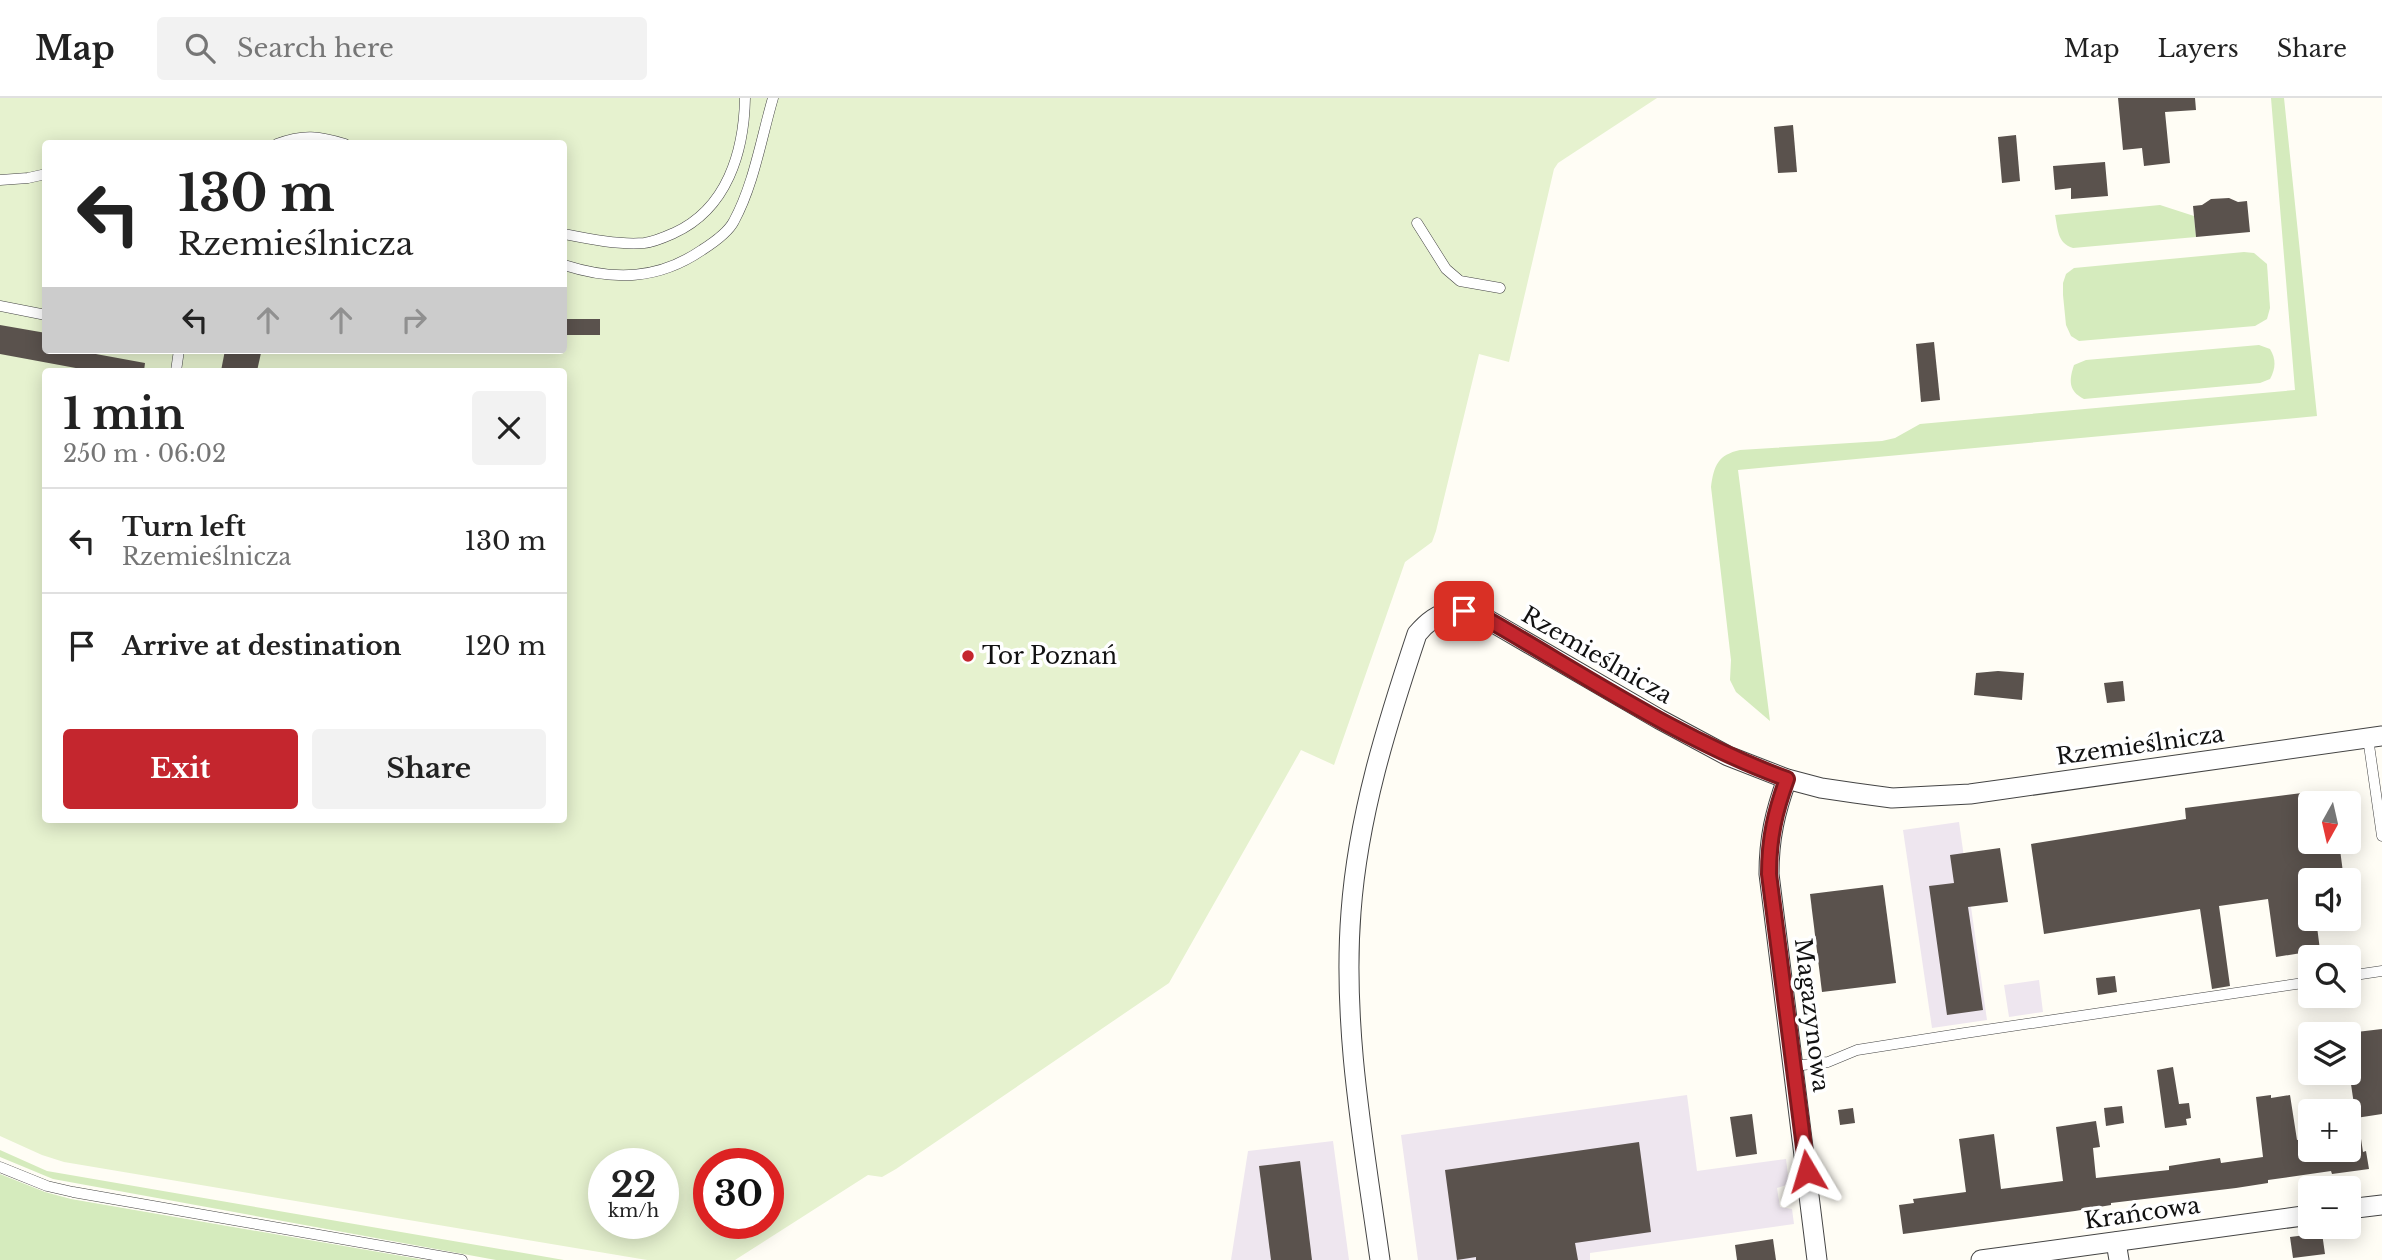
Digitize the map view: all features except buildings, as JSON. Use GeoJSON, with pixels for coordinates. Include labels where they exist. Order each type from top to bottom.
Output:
{"type":"FeatureCollection","features":[{"type":"Feature","properties":{"kind":"street","name":"Rzemieślnicza"},"geometry":{"type":"LineString","coordinates":[[1380,1260],[1352,1046],[1349,975],[1351,911],[1362,829],[1379,756],[1418,634],[1429,620],[1442,614],[1464,611],[1485,618],[1728,756],[1787,779],[1821,788],[1892,798],[1970,794],[2375,737]]}},
{"type":"Feature","properties":{"kind":"street","name":"Magazynowa"},"geometry":{"type":"LineString","coordinates":[[1787,779],[1769,845],[1769,874],[1817,1260]]}},
{"type":"Feature","properties":{"kind":"street"},"geometry":{"type":"LineString","coordinates":[[2361,1207],[2382,1205]]}},
{"type":"Feature","properties":{"kind":"street","name":"Krańcowa"},"geometry":{"type":"LineString","coordinates":[[1981,1260],[2117,1251],[2298,1217]]}},
{"type":"Feature","properties":{"kind":"lane"},"geometry":{"type":"LineString","coordinates":[[567,234],[644,243],[667,236],[692,223],[716,200],[734,169],[740,147],[746,98]]}},
{"type":"Feature","properties":{"kind":"lane"},"geometry":{"type":"LineString","coordinates":[[567,266],[591,274],[634,277],[682,264],[711,244],[733,224],[748,190],[773,98]]}},
{"type":"Feature","properties":{"kind":"lane"},"geometry":{"type":"LineString","coordinates":[[287,140],[295,137],[321,137],[331,140]]}},
{"type":"Feature","properties":{"kind":"lane"},"geometry":{"type":"LineString","coordinates":[[0,180],[42,175]]}},
{"type":"Feature","properties":{"kind":"lane"},"geometry":{"type":"LineString","coordinates":[[1417,223],[1446,269],[1460,281],[1500,288]]}},
{"type":"Feature","properties":{"kind":"lane"},"geometry":{"type":"LineString","coordinates":[[0,306],[42,314]]}},
{"type":"Feature","properties":{"kind":"lane"},"geometry":{"type":"LineString","coordinates":[[2375,737],[2382,836]]}},
{"type":"Feature","properties":{"kind":"lane"},"geometry":{"type":"LineString","coordinates":[[2361,974],[2382,971]]}},
{"type":"Feature","properties":{"kind":"lane"},"geometry":{"type":"LineString","coordinates":[[1794,1066],[1828,1062],[1857,1051],[1965,1033],[2298,984]]}},
{"type":"Feature","properties":{"kind":"lane"},"geometry":{"type":"LineString","coordinates":[[0,1167],[47,1186],[73,1192],[462,1260]]}},
{"type":"Feature","properties":{"kind":"shaded area"},"geometry":{"type":"Polygon","coordinates":[[[1959,822],[1987,1020],[1932,1028],[1903,830],[1959,822]]]}},
{"type":"Feature","properties":{"kind":"shaded area"},"geometry":{"type":"Polygon","coordinates":[[[2039,980],[2043,1012],[2009,1017],[2004,985],[2039,980]]]}},
{"type":"Feature","properties":{"kind":"shaded area"},"geometry":{"type":"Polygon","coordinates":[[[1687,1095],[1697,1171],[1786,1159],[1789,1184],[1777,1188],[1780,1207],[1792,1209],[1794,1224],[1590,1253],[1590,1260],[1418,1260],[1401,1135],[1687,1095]]]}},
{"type":"Feature","properties":{"kind":"shaded area"},"geometry":{"type":"Polygon","coordinates":[[[1333,1141],[1349,1260],[1231,1260],[1248,1151],[1333,1141]]]}},
{"type":"Feature","properties":{"kind":"green space","name":"Tor Poznań"},"geometry":{"type":"Polygon","coordinates":[[[0,98],[1657,98],[1558,163],[1554,169],[1509,362],[1479,354],[1436,531],[1432,542],[1405,562],[1334,765],[1301,750],[1169,983],[896,1169],[882,1177],[868,1175],[784,1229],[784,1148],[693,1148],[693,1239],[768,1239],[735,1260],[647,1260],[64,1162],[0,1136],[0,98]]]}},
{"type":"Feature","properties":{"kind":"green space"},"geometry":{"type":"Polygon","coordinates":[[[2271,98],[2284,98],[2317,416],[1738,470],[1770,721],[1736,692],[1730,680],[1731,660],[1711,487],[1718,462],[1740,450],[1882,441],[1895,438],[1920,424],[2295,390],[2271,98]]]}},
{"type":"Feature","properties":{"kind":"green space"},"geometry":{"type":"Polygon","coordinates":[[[2160,205],[2194,216],[2196,237],[2073,248],[2061,239],[2055,215],[2160,205]]]}},
{"type":"Feature","properties":{"kind":"green space"},"geometry":{"type":"Polygon","coordinates":[[[2254,253],[2267,264],[2270,308],[2267,319],[2255,326],[2079,341],[2071,336],[2066,325],[2063,283],[2066,274],[2074,268],[2254,253]]]}},
{"type":"Feature","properties":{"kind":"green space"},"geometry":{"type":"Polygon","coordinates":[[[2259,345],[2270,349],[2274,364],[2270,379],[2260,383],[2084,399],[2071,385],[2074,365],[2086,360],[2259,345]]]}},
{"type":"Feature","properties":{"kind":"green space"},"geometry":{"type":"Polygon","coordinates":[[[0,1150],[47,1171],[564,1260],[496,1260],[53,1179],[0,1157],[0,1150]]]}},
{"type":"Feature","properties":{"kind":"green space"},"geometry":{"type":"Polygon","coordinates":[[[0,1174],[71,1199],[425,1260],[0,1260],[0,1174]]]}},
{"type":"Feature","properties":{"kind":"place","name":"Tor Poznań"},"geometry":{"type":"Point","coordinates":[968,656]}},
{"type":"Feature","properties":{"kind":"route"},"geometry":{"type":"LineString","coordinates":[[1464,611],[1485,618],[1728,756],[1787,779],[1769,845],[1769,874],[1807,1171]]}}]}
